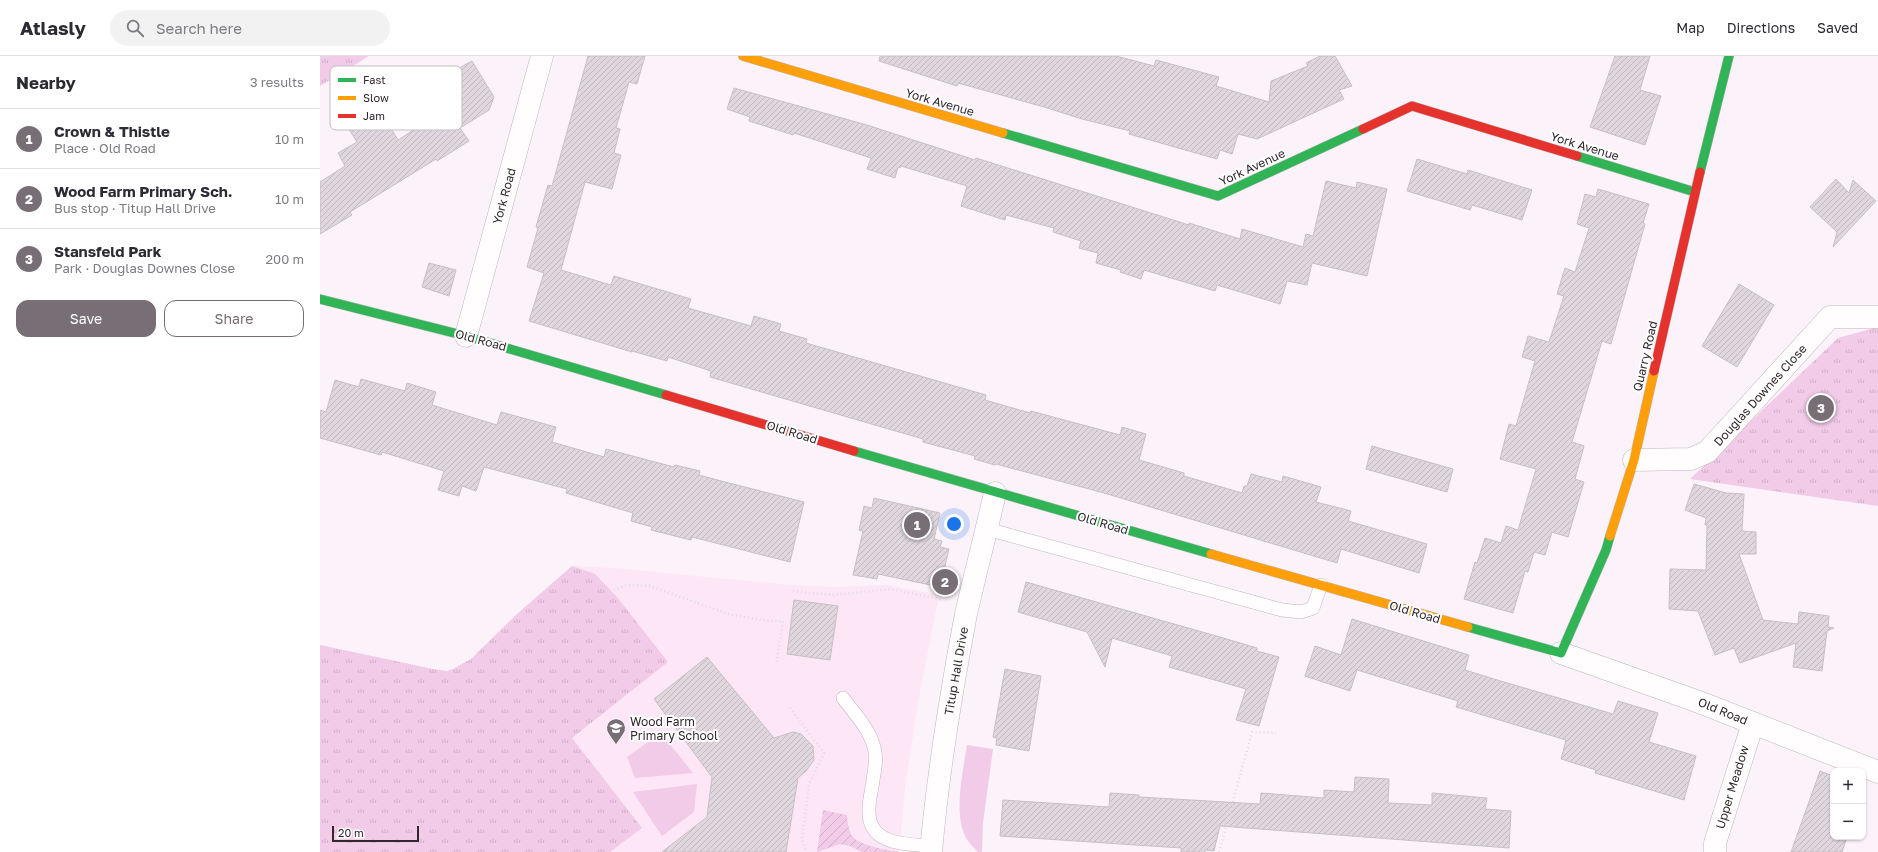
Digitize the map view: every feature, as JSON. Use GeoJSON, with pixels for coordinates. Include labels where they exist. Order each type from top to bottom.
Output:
{"type":"FeatureCollection","features":[{"type":"Feature","properties":{"kind":"street","name":"York Road"},"geometry":{"type":"LineString","coordinates":[[466,336],[542,56]]}},
{"type":"Feature","properties":{"kind":"street","name":"York Avenue"},"geometry":{"type":"LineString","coordinates":[[743,56],[1218,196],[1412,106],[1695,192]]}},
{"type":"Feature","properties":{"kind":"street","name":"Quarry Road"},"geometry":{"type":"LineString","coordinates":[[1561,653],[1606,550],[1634,460],[1695,192],[1729,56]]}},
{"type":"Feature","properties":{"kind":"street","name":"Old Road"},"geometry":{"type":"LineString","coordinates":[[320,299],[466,336],[995,493],[1561,653],[1699,702],[1878,772]]}},
{"type":"Feature","properties":{"kind":"street","name":"Douglas Downes Close"},"geometry":{"type":"LineString","coordinates":[[1634,460],[1691,459],[1707,452],[1830,317],[1878,316]]}},
{"type":"Feature","properties":{"kind":"street","name":"Titup Hall Drive"},"geometry":{"type":"LineString","coordinates":[[931,849],[935,802],[949,703],[967,613],[995,493]]}},
{"type":"Feature","properties":{"kind":"street","name":"Upper Meadow"},"geometry":{"type":"LineString","coordinates":[[1715,852],[1715,843],[1753,723]]}},
{"type":"Feature","properties":{"kind":"lane"},"geometry":{"type":"LineString","coordinates":[[987,530],[1282,610],[1301,612],[1313,608],[1320,585]]}},
{"type":"Feature","properties":{"kind":"lane"},"geometry":{"type":"LineString","coordinates":[[843,698],[869,734],[874,748],[875,766],[868,813],[872,828],[882,838],[896,843],[931,849]]}},
{"type":"Feature","properties":{"kind":"path"},"geometry":{"type":"LineString","coordinates":[[320,58],[331,56]]}},
{"type":"Feature","properties":{"kind":"path"},"geometry":{"type":"LineString","coordinates":[[614,590],[627,585],[650,586],[728,614],[767,621],[783,621],[776,665]]}},
{"type":"Feature","properties":{"kind":"path"},"geometry":{"type":"LineString","coordinates":[[793,591],[832,595],[890,589],[947,601]]}},
{"type":"Feature","properties":{"kind":"path"},"geometry":{"type":"LineString","coordinates":[[790,708],[824,753],[810,785],[802,840],[806,852]]}},
{"type":"Feature","properties":{"kind":"path"},"geometry":{"type":"LineString","coordinates":[[1219,852],[1252,732],[1276,734]]}},
{"type":"Feature","properties":{"kind":"shaded area","name":"Wood Farm Primary School"},"geometry":{"type":"Polygon","coordinates":[[[572,566],[614,568],[790,585],[837,587],[887,585],[939,595],[918,702],[905,788],[899,852],[320,852],[320,645],[447,671],[471,659],[517,614],[572,566]]]}},
{"type":"Feature","properties":{"kind":"green space"},"geometry":{"type":"Polygon","coordinates":[[[320,56],[369,56],[353,66],[330,66],[330,80],[320,86],[320,56]]]}},
{"type":"Feature","properties":{"kind":"green space"},"geometry":{"type":"Polygon","coordinates":[[[1878,327],[1878,506],[1690,479],[1838,338],[1878,327]]]}},
{"type":"Feature","properties":{"kind":"green space"},"geometry":{"type":"Polygon","coordinates":[[[572,566],[595,574],[617,597],[668,662],[572,738],[642,828],[610,852],[320,852],[320,645],[447,671],[471,659],[517,614],[572,566]]]}},
{"type":"Feature","properties":{"kind":"green space"},"geometry":{"type":"Polygon","coordinates":[[[661,733],[693,773],[635,778],[627,757],[661,733]]]}},
{"type":"Feature","properties":{"kind":"green space"},"geometry":{"type":"Polygon","coordinates":[[[967,745],[993,749],[983,823],[982,852],[978,852],[966,838],[960,817],[961,780],[967,745]]]}},
{"type":"Feature","properties":{"kind":"green space"},"geometry":{"type":"Polygon","coordinates":[[[697,784],[694,812],[662,836],[633,792],[697,784]]]}},
{"type":"Feature","properties":{"kind":"green space"},"geometry":{"type":"Polygon","coordinates":[[[823,810],[847,815],[848,826],[852,836],[861,842],[874,847],[900,852],[862,852],[850,846],[840,844],[817,852],[823,810]]]}},
{"type":"Feature","properties":{"kind":"building"},"geometry":{"type":"Polygon","coordinates":[[[588,56],[645,56],[637,84],[629,82],[616,128],[620,129],[614,153],[621,155],[612,189],[585,182],[561,270],[611,285],[614,276],[691,299],[688,308],[751,326],[754,316],[781,324],[779,331],[807,339],[806,343],[986,395],[985,400],[1030,413],[1031,411],[1120,435],[1122,427],[1146,434],[1139,460],[1184,473],[1184,476],[1242,493],[1244,486],[1247,486],[1251,474],[1282,482],[1283,476],[1321,487],[1316,502],[1351,511],[1348,521],[1427,544],[1419,573],[1341,549],[1337,563],[1104,493],[974,459],[975,456],[923,442],[923,439],[710,377],[711,371],[668,357],[667,361],[632,352],[529,321],[544,273],[527,267],[538,228],[536,227],[548,185],[552,186],[588,56]]]}},
{"type":"Feature","properties":{"kind":"building"},"geometry":{"type":"Polygon","coordinates":[[[880,56],[1116,56],[1154,66],[1156,60],[1219,77],[1216,86],[1269,102],[1271,81],[1308,66],[1306,63],[1320,56],[1335,56],[1352,86],[1339,90],[1344,99],[1257,139],[1238,134],[1232,154],[1220,150],[1217,159],[1129,134],[1130,131],[1082,119],[958,83],[957,86],[879,61],[880,56]]]}},
{"type":"Feature","properties":{"kind":"building"},"geometry":{"type":"Polygon","coordinates":[[[1615,56],[1650,56],[1640,90],[1661,96],[1645,145],[1590,127],[1615,56]]]}},
{"type":"Feature","properties":{"kind":"building"},"geometry":{"type":"Polygon","coordinates":[[[472,61],[494,97],[489,110],[462,127],[462,66],[472,61]]]}},
{"type":"Feature","properties":{"kind":"building"},"geometry":{"type":"Polygon","coordinates":[[[734,88],[867,125],[975,160],[976,158],[1189,225],[1189,223],[1240,239],[1242,229],[1303,247],[1306,234],[1313,236],[1326,181],[1356,188],[1357,182],[1387,189],[1367,276],[1312,263],[1307,285],[1287,281],[1280,304],[1217,285],[1215,291],[1144,270],[1141,279],[1120,272],[1121,270],[1096,263],[1098,253],[1079,248],[1081,241],[1053,232],[1054,228],[1006,215],[1005,220],[961,206],[967,186],[901,166],[900,168],[898,167],[895,178],[867,169],[871,158],[794,133],[793,135],[749,121],[750,117],[727,109],[734,88]]]}},
{"type":"Feature","properties":{"kind":"building"},"geometry":{"type":"Polygon","coordinates":[[[350,130],[392,130],[398,140],[414,130],[461,130],[469,141],[437,161],[436,159],[350,212],[352,215],[320,234],[320,182],[345,166],[338,153],[357,142],[350,130]]]}},
{"type":"Feature","properties":{"kind":"building"},"geometry":{"type":"Polygon","coordinates":[[[1417,159],[1467,174],[1468,170],[1532,190],[1522,220],[1472,205],[1470,210],[1407,191],[1417,159]]]}},
{"type":"Feature","properties":{"kind":"building"},"geometry":{"type":"Polygon","coordinates":[[[1836,179],[1849,193],[1853,180],[1876,201],[1833,247],[1837,232],[1810,207],[1836,179]]]}},
{"type":"Feature","properties":{"kind":"building"},"geometry":{"type":"Polygon","coordinates":[[[1598,189],[1649,204],[1643,223],[1645,224],[1611,344],[1602,341],[1572,442],[1584,446],[1575,479],[1584,482],[1568,537],[1552,532],[1545,555],[1534,552],[1528,572],[1525,571],[1513,613],[1464,599],[1475,562],[1477,563],[1485,538],[1501,543],[1506,526],[1518,530],[1536,469],[1500,459],[1509,424],[1516,426],[1535,361],[1522,357],[1528,336],[1549,342],[1564,296],[1557,294],[1565,268],[1575,272],[1589,228],[1577,224],[1585,194],[1596,197],[1598,189]]]}},
{"type":"Feature","properties":{"kind":"building"},"geometry":{"type":"Polygon","coordinates":[[[429,263],[456,270],[449,296],[422,287],[429,263]]]}},
{"type":"Feature","properties":{"kind":"building"},"geometry":{"type":"Polygon","coordinates":[[[1739,284],[1774,305],[1737,367],[1702,346],[1739,284]]]}},
{"type":"Feature","properties":{"kind":"building"},"geometry":{"type":"Polygon","coordinates":[[[361,379],[405,391],[407,383],[436,392],[432,405],[497,425],[501,412],[556,427],[552,442],[604,457],[606,449],[674,467],[675,465],[700,471],[699,475],[804,502],[790,562],[692,537],[691,540],[651,530],[652,527],[631,521],[633,513],[566,493],[567,489],[484,467],[476,491],[462,486],[459,496],[438,490],[444,471],[382,452],[381,455],[320,438],[320,410],[326,412],[335,380],[359,387],[361,379]]]}},
{"type":"Feature","properties":{"kind":"building"},"geometry":{"type":"Polygon","coordinates":[[[1372,446],[1453,469],[1447,492],[1366,469],[1372,446]]]}},
{"type":"Feature","properties":{"kind":"building"},"geometry":{"type":"Polygon","coordinates":[[[1694,484],[1726,493],[1744,494],[1742,531],[1756,532],[1756,554],[1739,554],[1763,620],[1798,624],[1799,612],[1829,616],[1828,627],[1834,628],[1827,631],[1822,671],[1793,667],[1796,643],[1740,663],[1734,648],[1715,655],[1698,611],[1669,609],[1670,569],[1706,570],[1706,518],[1685,510],[1694,484]]]}},
{"type":"Feature","properties":{"kind":"building"},"geometry":{"type":"Polygon","coordinates":[[[874,498],[940,513],[934,539],[942,541],[940,547],[949,549],[940,587],[878,574],[877,579],[853,575],[863,531],[859,530],[864,506],[872,508],[874,498]]]}},
{"type":"Feature","properties":{"kind":"building"},"geometry":{"type":"Polygon","coordinates":[[[1026,582],[1220,637],[1257,648],[1257,651],[1279,657],[1259,726],[1236,720],[1246,689],[1169,667],[1172,656],[1112,638],[1105,667],[1087,632],[1018,612],[1026,582]]]}},
{"type":"Feature","properties":{"kind":"building"},"geometry":{"type":"Polygon","coordinates":[[[794,600],[838,606],[830,660],[787,654],[794,600]]]}},
{"type":"Feature","properties":{"kind":"building"},"geometry":{"type":"Polygon","coordinates":[[[1352,619],[1469,655],[1465,670],[1494,679],[1613,714],[1618,701],[1658,713],[1649,742],[1696,756],[1684,800],[1595,773],[1596,770],[1561,759],[1566,740],[1456,707],[1458,701],[1357,670],[1350,691],[1305,676],[1315,646],[1341,655],[1352,619]]]}},
{"type":"Feature","properties":{"kind":"building"},"geometry":{"type":"Polygon","coordinates":[[[707,657],[774,738],[793,732],[801,734],[813,746],[814,760],[806,771],[798,778],[786,852],[662,852],[707,817],[712,777],[654,699],[707,657]]]}},
{"type":"Feature","properties":{"kind":"building"},"geometry":{"type":"Polygon","coordinates":[[[1005,669],[1041,676],[1029,751],[996,745],[997,738],[993,737],[1005,669]]]}},
{"type":"Feature","properties":{"kind":"building"},"geometry":{"type":"Polygon","coordinates":[[[1820,771],[1830,775],[1830,840],[1846,840],[1842,852],[1791,852],[1820,771]]]}},
{"type":"Feature","properties":{"kind":"building"},"geometry":{"type":"Polygon","coordinates":[[[1355,777],[1389,779],[1388,803],[1432,805],[1432,793],[1487,798],[1485,809],[1511,811],[1509,848],[1220,826],[1214,851],[1205,850],[1205,852],[1181,852],[1181,848],[1000,836],[1003,800],[1109,807],[1110,793],[1139,795],[1139,797],[1260,804],[1261,793],[1324,798],[1324,790],[1354,792],[1355,777]]]}},
{"type":"Feature","properties":{"kind":"traffic: fast"},"geometry":{"type":"LineString","coordinates":[[1700,172],[1729,56]]}},
{"type":"Feature","properties":{"kind":"traffic: fast"},"geometry":{"type":"LineString","coordinates":[[1003,133],[1218,196],[1363,129]]}},
{"type":"Feature","properties":{"kind":"traffic: fast"},"geometry":{"type":"LineString","coordinates":[[1577,156],[1695,192]]}},
{"type":"Feature","properties":{"kind":"traffic: fast"},"geometry":{"type":"LineString","coordinates":[[320,299],[466,336],[666,395]]}},
{"type":"Feature","properties":{"kind":"traffic: fast"},"geometry":{"type":"LineString","coordinates":[[854,451],[1211,554]]}},
{"type":"Feature","properties":{"kind":"traffic: fast"},"geometry":{"type":"LineString","coordinates":[[1468,627],[1561,653],[1606,550],[1610,536]]}},
{"type":"Feature","properties":{"kind":"traffic: slow"},"geometry":{"type":"LineString","coordinates":[[743,56],[1003,133]]}},
{"type":"Feature","properties":{"kind":"traffic: slow"},"geometry":{"type":"LineString","coordinates":[[1610,536],[1634,460],[1654,371]]}},
{"type":"Feature","properties":{"kind":"traffic: slow"},"geometry":{"type":"LineString","coordinates":[[1211,554],[1468,627]]}},
{"type":"Feature","properties":{"kind":"traffic: jam"},"geometry":{"type":"LineString","coordinates":[[1363,129],[1412,106],[1577,156]]}},
{"type":"Feature","properties":{"kind":"traffic: jam"},"geometry":{"type":"LineString","coordinates":[[1654,371],[1700,172]]}},
{"type":"Feature","properties":{"kind":"traffic: jam"},"geometry":{"type":"LineString","coordinates":[[666,395],[854,451]]}},
{"type":"Feature","properties":{"kind":"place","name":"Stansfeld Park"},"geometry":{"type":"Point","coordinates":[1821,408]}},
{"type":"Feature","properties":{"kind":"place","name":"Crown & Thistle"},"geometry":{"type":"Point","coordinates":[917,525]}},
{"type":"Feature","properties":{"kind":"place","name":"Wood Farm Primary Sch."},"geometry":{"type":"Point","coordinates":[945,582]}},
{"type":"Feature","properties":{"kind":"place","name":"Wood Farm Primary School"},"geometry":{"type":"Point","coordinates":[616,745]}}]}
